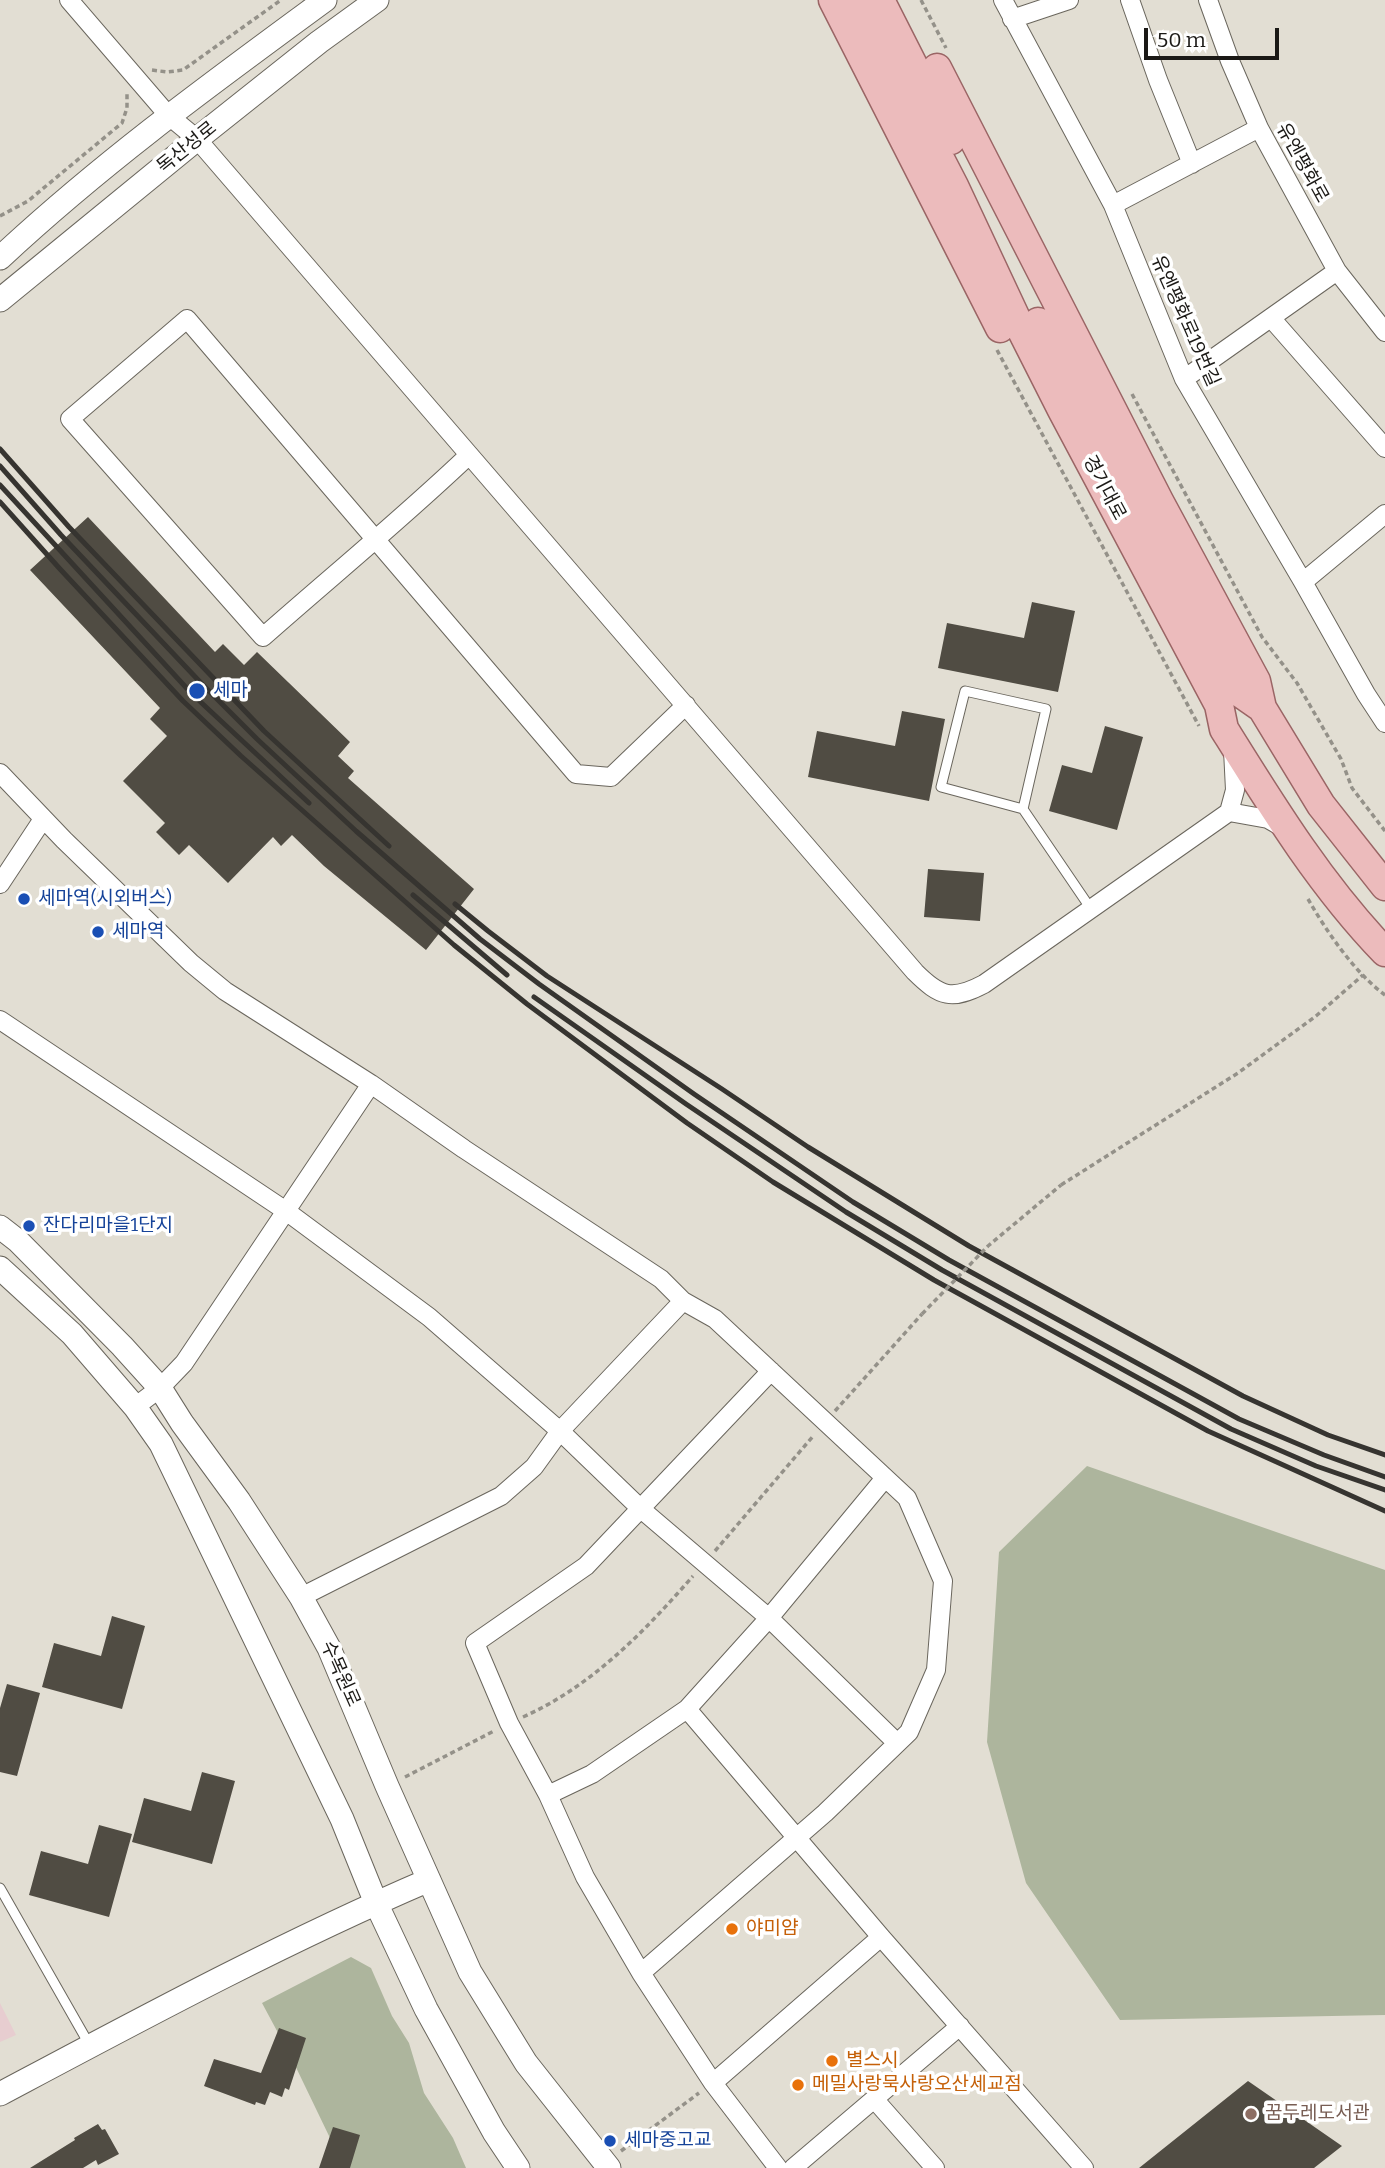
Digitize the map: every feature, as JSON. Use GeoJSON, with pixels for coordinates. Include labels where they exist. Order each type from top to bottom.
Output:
{"type":"FeatureCollection","features":[{"type":"Feature","properties":{"kind":"main road"},"geometry":{"type":"LineString","coordinates":[[825,0],[859,51]]}},
{"type":"Feature","properties":{"kind":"main road"},"geometry":{"type":"LineString","coordinates":[[832,0],[1084,492],[1220,735]]}},
{"type":"Feature","properties":{"kind":"main road","name":"경기대로"},"geometry":{"type":"LineString","coordinates":[[858,0],[954,187],[1062,410],[1219,705],[1220,735],[1356,922],[1385,952]]}},
{"type":"Feature","properties":{"kind":"main road","name":"경기대로"},"geometry":{"type":"LineString","coordinates":[[880,0],[1039,324],[1239,692],[1262,708],[1321,805],[1385,886]]}},
{"type":"Feature","properties":{"kind":"main road"},"geometry":{"type":"LineString","coordinates":[[902,0],[1159,501],[1256,681],[1262,708]]}},
{"type":"Feature","properties":{"kind":"street"},"geometry":{"type":"LineString","coordinates":[[69,0],[168,115],[197,139],[930,987],[947,995],[970,991],[1229,812],[1235,790],[1220,735]]}},
{"type":"Feature","properties":{"kind":"street","name":"독산성로"},"geometry":{"type":"LineString","coordinates":[[0,258],[49,213],[168,115],[325,0]]}},
{"type":"Feature","properties":{"kind":"street","name":"독산성로"},"geometry":{"type":"LineString","coordinates":[[6,294],[319,42],[377,0]]}},
{"type":"Feature","properties":{"kind":"street","name":"유엔평화로19번길"},"geometry":{"type":"LineString","coordinates":[[1003,0],[1113,205],[1184,379],[1385,723]]}},
{"type":"Feature","properties":{"kind":"street"},"geometry":{"type":"LineString","coordinates":[[1012,19],[1069,0]]}},
{"type":"Feature","properties":{"kind":"street"},"geometry":{"type":"LineString","coordinates":[[1130,0],[1192,164]]}},
{"type":"Feature","properties":{"kind":"street","name":"유엔평화로"},"geometry":{"type":"LineString","coordinates":[[1208,0],[1230,61],[1259,128],[1337,271],[1385,332]]}},
{"type":"Feature","properties":{"kind":"street"},"geometry":{"type":"LineString","coordinates":[[1113,205],[1259,128]]}},
{"type":"Feature","properties":{"kind":"street"},"geometry":{"type":"LineString","coordinates":[[1184,379],[1337,271]]}},
{"type":"Feature","properties":{"kind":"street"},"geometry":{"type":"LineString","coordinates":[[0,314],[6,294]]}},
{"type":"Feature","properties":{"kind":"street"},"geometry":{"type":"LineString","coordinates":[[1271,318],[1385,448]]}},
{"type":"Feature","properties":{"kind":"street"},"geometry":{"type":"LineString","coordinates":[[469,455],[375,538],[263,637],[70,419],[187,319],[375,538],[576,774],[611,776],[686,705]]}},
{"type":"Feature","properties":{"kind":"street"},"geometry":{"type":"LineString","coordinates":[[1303,582],[1385,514]]}},
{"type":"Feature","properties":{"kind":"street"},"geometry":{"type":"LineString","coordinates":[[0,773],[157,931],[225,991],[371,1084],[464,1149],[662,1279],[683,1301],[715,1320],[907,1498],[943,1581],[936,1670],[909,1732],[825,1813],[641,1973]]}},
{"type":"Feature","properties":{"kind":"street"},"geometry":{"type":"LineString","coordinates":[[1229,812],[1268,819],[1290,832]]}},
{"type":"Feature","properties":{"kind":"street"},"geometry":{"type":"LineString","coordinates":[[0,884],[43,819]]}},
{"type":"Feature","properties":{"kind":"street"},"geometry":{"type":"LineString","coordinates":[[0,1020],[286,1211],[429,1317],[560,1431],[641,1509],[769,1618],[897,1744]]}},
{"type":"Feature","properties":{"kind":"street"},"geometry":{"type":"LineString","coordinates":[[135,1407],[160,1388],[184,1363],[371,1084]]}},
{"type":"Feature","properties":{"kind":"street","name":"수목원로"},"geometry":{"type":"LineString","coordinates":[[0,1227],[18,1241],[160,1388],[301,1597],[329,1648],[470,1972],[526,2063],[608,2166]]}},
{"type":"Feature","properties":{"kind":"street"},"geometry":{"type":"LineString","coordinates":[[0,1268],[72,1334],[135,1407],[161,1444],[342,1819],[376,1903],[426,2009],[494,2132],[518,2168]]}},
{"type":"Feature","properties":{"kind":"street"},"geometry":{"type":"LineString","coordinates":[[301,1597],[501,1496],[534,1467],[560,1431],[683,1301]]}},
{"type":"Feature","properties":{"kind":"street"},"geometry":{"type":"LineString","coordinates":[[771,1371],[586,1566],[475,1643],[509,1723],[548,1796],[585,1877],[641,1973],[713,2083],[778,2168]]}},
{"type":"Feature","properties":{"kind":"street"},"geometry":{"type":"LineString","coordinates":[[548,1796],[592,1773],[687,1709],[769,1618],[885,1478]]}},
{"type":"Feature","properties":{"kind":"street"},"geometry":{"type":"LineString","coordinates":[[687,1709],[795,1839],[1084,2168]]}},
{"type":"Feature","properties":{"kind":"street"},"geometry":{"type":"LineString","coordinates":[[0,2095],[192,1992],[429,1880]]}},
{"type":"Feature","properties":{"kind":"street"},"geometry":{"type":"LineString","coordinates":[[713,2083],[881,1937]]}},
{"type":"Feature","properties":{"kind":"street"},"geometry":{"type":"LineString","coordinates":[[793,2168],[960,2026]]}},
{"type":"Feature","properties":{"kind":"street"},"geometry":{"type":"LineString","coordinates":[[875,2100],[935,2168]]}},
{"type":"Feature","properties":{"kind":"lane"},"geometry":{"type":"LineString","coordinates":[[1023,809],[1046,709],[965,691],[941,787],[1023,809],[1091,909]]}},
{"type":"Feature","properties":{"kind":"lane"},"geometry":{"type":"LineString","coordinates":[[0,1888],[90,2046]]}},
{"type":"Feature","properties":{"kind":"path"},"geometry":{"type":"LineString","coordinates":[[153,69],[167,72],[183,70],[281,0]]}},
{"type":"Feature","properties":{"kind":"path"},"geometry":{"type":"LineString","coordinates":[[921,0],[947,49]]}},
{"type":"Feature","properties":{"kind":"path"},"geometry":{"type":"LineString","coordinates":[[0,216],[28,201],[122,123],[127,108],[126,92]]}},
{"type":"Feature","properties":{"kind":"path"},"geometry":{"type":"LineString","coordinates":[[997,350],[1220,735]]}},
{"type":"Feature","properties":{"kind":"path"},"geometry":{"type":"LineString","coordinates":[[1131,392],[1262,637],[1297,683],[1341,759],[1352,788],[1385,831]]}},
{"type":"Feature","properties":{"kind":"path"},"geometry":{"type":"LineString","coordinates":[[1304,892],[1324,926],[1371,985],[1385,995]]}},
{"type":"Feature","properties":{"kind":"path"},"geometry":{"type":"LineString","coordinates":[[387,1786],[542,1708],[590,1677],[621,1652],[664,1609],[922,1314],[988,1246],[1060,1185],[1238,1073],[1316,1016],[1363,975]]}},
{"type":"Feature","properties":{"kind":"path"},"geometry":{"type":"LineString","coordinates":[[608,2166],[662,2119],[713,2083]]}},
{"type":"Feature","properties":{"kind":"shaded area"},"geometry":{"type":"Polygon","coordinates":[[[0,2003],[16,2035],[0,2042],[0,2003]]]}},
{"type":"Feature","properties":{"kind":"green space"},"geometry":{"type":"Polygon","coordinates":[[[1087,1466],[1385,1570],[1385,2015],[1120,2020],[1026,1883],[987,1742],[999,1552],[1087,1466]]]}},
{"type":"Feature","properties":{"kind":"green space"},"geometry":{"type":"Polygon","coordinates":[[[351,1957],[371,1968],[392,2016],[409,2043],[424,2093],[453,2138],[466,2168],[348,2168],[330,2138],[262,2003],[351,1957]]]}},
{"type":"Feature","properties":{"kind":"building"},"geometry":{"type":"Polygon","coordinates":[[[88,517],[215,652],[223,644],[244,665],[257,652],[350,742],[338,756],[354,771],[348,778],[474,889],[426,950],[324,866],[292,835],[281,846],[273,837],[228,883],[189,845],[179,855],[156,832],[165,823],[123,781],[167,736],[150,719],[160,708],[30,570],[88,517]]]}},
{"type":"Feature","properties":{"kind":"building"},"geometry":{"type":"Polygon","coordinates":[[[1032,602],[1075,611],[1058,692],[938,668],[947,623],[1024,638],[1032,602]]]}},
{"type":"Feature","properties":{"kind":"building"},"geometry":{"type":"Polygon","coordinates":[[[902,711],[945,719],[929,801],[808,777],[817,731],[895,746],[902,711]]]}},
{"type":"Feature","properties":{"kind":"building"},"geometry":{"type":"Polygon","coordinates":[[[1105,726],[1143,737],[1117,830],[1049,811],[1062,765],[1092,773],[1105,726]]]}},
{"type":"Feature","properties":{"kind":"building"},"geometry":{"type":"Polygon","coordinates":[[[928,869],[984,873],[980,921],[924,917],[928,869]]]}},
{"type":"Feature","properties":{"kind":"building"},"geometry":{"type":"Polygon","coordinates":[[[112,1616],[145,1626],[122,1709],[42,1687],[54,1643],[101,1656],[112,1616]]]}},
{"type":"Feature","properties":{"kind":"building"},"geometry":{"type":"Polygon","coordinates":[[[7,1684],[40,1693],[17,1776],[0,1772],[0,1708],[7,1684]]]}},
{"type":"Feature","properties":{"kind":"building"},"geometry":{"type":"Polygon","coordinates":[[[202,1772],[235,1781],[212,1864],[132,1842],[144,1798],[191,1811],[202,1772]]]}},
{"type":"Feature","properties":{"kind":"building"},"geometry":{"type":"Polygon","coordinates":[[[99,1825],[132,1834],[109,1917],[29,1895],[41,1851],[88,1864],[99,1825]]]}},
{"type":"Feature","properties":{"kind":"building"},"geometry":{"type":"Polygon","coordinates":[[[279,2028],[306,2038],[289,2090],[285,2088],[282,2097],[270,2092],[265,2105],[256,2102],[255,2105],[204,2086],[214,2059],[261,2073],[279,2028]]]}},
{"type":"Feature","properties":{"kind":"building","name":"꿈두레도서관"},"geometry":{"type":"Polygon","coordinates":[[[1248,2081],[1342,2146],[1314,2168],[1139,2168],[1248,2081]]]}},
{"type":"Feature","properties":{"kind":"building"},"geometry":{"type":"Polygon","coordinates":[[[98,2124],[102,2130],[105,2129],[119,2154],[98,2165],[96,2160],[83,2168],[30,2168],[75,2140],[74,2138],[98,2124]]]}},
{"type":"Feature","properties":{"kind":"building"},"geometry":{"type":"Polygon","coordinates":[[[333,2127],[360,2135],[350,2168],[319,2168],[333,2127]]]}},
{"type":"Feature","properties":{"kind":"railway"},"geometry":{"type":"LineString","coordinates":[[0,449],[69,527],[264,731],[389,846]]}},
{"type":"Feature","properties":{"kind":"railway"},"geometry":{"type":"LineString","coordinates":[[0,466],[61,535],[257,739],[356,831],[480,939],[539,984],[853,1202],[949,1260],[1239,1419],[1385,1477]]}},
{"type":"Feature","properties":{"kind":"railway"},"geometry":{"type":"LineString","coordinates":[[0,485],[192,694],[309,803]]}},
{"type":"Feature","properties":{"kind":"railway"},"geometry":{"type":"LineString","coordinates":[[0,502],[183,701],[241,756],[454,945],[527,1004],[687,1123],[773,1182],[934,1280],[1208,1431],[1385,1511]]}},
{"type":"Feature","properties":{"kind":"railway"},"geometry":{"type":"LineString","coordinates":[[413,895],[507,975]]}},
{"type":"Feature","properties":{"kind":"railway"},"geometry":{"type":"LineString","coordinates":[[455,904],[547,976],[808,1147],[969,1246],[1243,1396],[1328,1435],[1385,1455]]}},
{"type":"Feature","properties":{"kind":"railway"},"geometry":{"type":"LineString","coordinates":[[534,997],[846,1212],[942,1270],[1231,1429],[1316,1466],[1385,1490]]}},
{"type":"Feature","properties":{"kind":"place","name":"세마"},"geometry":{"type":"Point","coordinates":[197,691]}},
{"type":"Feature","properties":{"kind":"place","name":"세마역(시외버스)"},"geometry":{"type":"Point","coordinates":[24,899]}},
{"type":"Feature","properties":{"kind":"place","name":"세마역"},"geometry":{"type":"Point","coordinates":[98,932]}},
{"type":"Feature","properties":{"kind":"place","name":"잔다리마을1단지"},"geometry":{"type":"Point","coordinates":[29,1226]}},
{"type":"Feature","properties":{"kind":"place","name":"야미얌"},"geometry":{"type":"Point","coordinates":[732,1929]}},
{"type":"Feature","properties":{"kind":"place","name":"별스시"},"geometry":{"type":"Point","coordinates":[832,2061]}},
{"type":"Feature","properties":{"kind":"place","name":"메밀사랑묵사랑오산세교점"},"geometry":{"type":"Point","coordinates":[798,2085]}},
{"type":"Feature","properties":{"kind":"place","name":"꿈두레도서관"},"geometry":{"type":"Point","coordinates":[1251,2114]}},
{"type":"Feature","properties":{"kind":"place","name":"세마중고교"},"geometry":{"type":"Point","coordinates":[610,2141]}}]}
